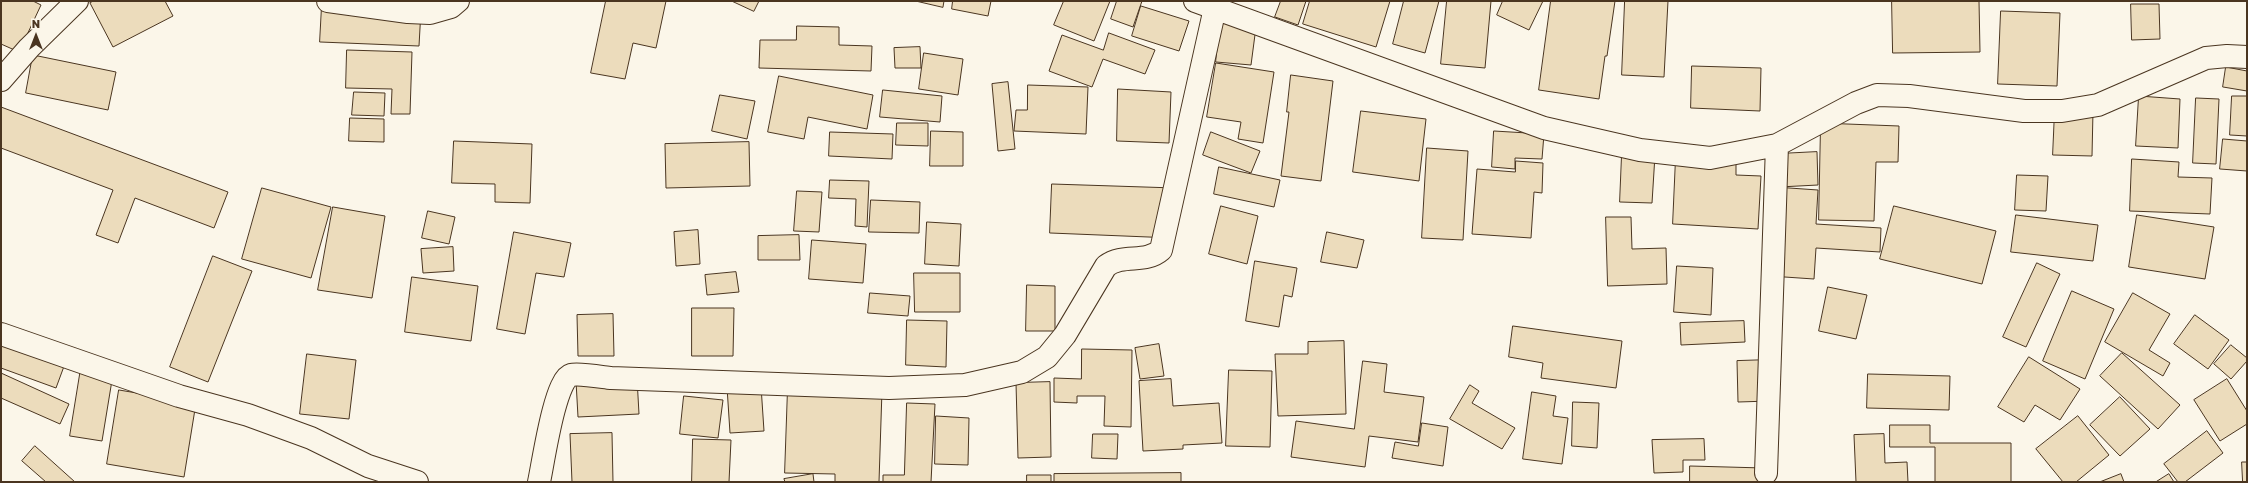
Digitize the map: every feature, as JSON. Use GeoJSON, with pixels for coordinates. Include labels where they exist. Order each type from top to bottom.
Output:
{"type":"FeatureCollection","features":[{"type":"Feature","properties":{"kind":"street"},"geometry":{"type":"LineString","coordinates":[[1,80],[29,48],[77,1]]}},
{"type":"Feature","properties":{"kind":"street"},"geometry":{"type":"LineString","coordinates":[[328,1],[408,12],[430,13],[451,6],[458,1]]}},
{"type":"Feature","properties":{"kind":"street"},"geometry":{"type":"LineString","coordinates":[[539,482],[557,396],[563,380],[571,375],[770,385],[912,387],[965,385],[1022,372],[1047,357],[1064,335],[1106,266],[1115,260],[1155,256],[1161,250],[1205,5],[1544,128],[1640,150],[1710,158],[1777,145],[1856,103],[1877,95],[1909,96],[2024,111],[2062,111],[2098,105],[2206,58],[2227,56],[2247,57]]}},
{"type":"Feature","properties":{"kind":"street"},"geometry":{"type":"LineString","coordinates":[[1766,472],[1777,145]]}},
{"type":"Feature","properties":{"kind":"street"},"geometry":{"type":"LineString","coordinates":[[1,334],[179,396],[248,415],[311,438],[368,466],[417,482]]}},
{"type":"Feature","properties":{"kind":"building"},"geometry":{"type":"Polygon","coordinates":[[[1,1],[33,1],[41,5],[19,52],[1,44],[1,1]]]}},
{"type":"Feature","properties":{"kind":"building"},"geometry":{"type":"Polygon","coordinates":[[[94,1],[165,1],[173,16],[113,47],[90,3],[94,1]]]}},
{"type":"Feature","properties":{"kind":"building"},"geometry":{"type":"Polygon","coordinates":[[[606,1],[666,1],[656,48],[633,43],[625,79],[591,73],[606,1]]]}},
{"type":"Feature","properties":{"kind":"building"},"geometry":{"type":"Polygon","coordinates":[[[732,1],[759,1],[754,11],[732,1]]]}},
{"type":"Feature","properties":{"kind":"building"},"geometry":{"type":"Polygon","coordinates":[[[916,1],[944,1],[943,7],[916,1]]]}},
{"type":"Feature","properties":{"kind":"building"},"geometry":{"type":"Polygon","coordinates":[[[953,1],[991,1],[988,16],[952,9],[953,1]]]}},
{"type":"Feature","properties":{"kind":"building"},"geometry":{"type":"Polygon","coordinates":[[[1064,1],[1110,1],[1094,41],[1054,25],[1064,1]]]}},
{"type":"Feature","properties":{"kind":"building"},"geometry":{"type":"Polygon","coordinates":[[[1117,1],[1142,1],[1133,27],[1111,19],[1117,1]]]}},
{"type":"Feature","properties":{"kind":"building"},"geometry":{"type":"Polygon","coordinates":[[[1281,1],[1306,1],[1298,25],[1275,17],[1281,1]]]}},
{"type":"Feature","properties":{"kind":"building"},"geometry":{"type":"Polygon","coordinates":[[[1310,1],[1390,1],[1376,47],[1303,24],[1310,1]]]}},
{"type":"Feature","properties":{"kind":"building"},"geometry":{"type":"Polygon","coordinates":[[[1404,1],[1439,1],[1425,53],[1393,44],[1404,1]]]}},
{"type":"Feature","properties":{"kind":"building"},"geometry":{"type":"Polygon","coordinates":[[[1447,1],[1491,1],[1485,68],[1441,64],[1447,1]]]}},
{"type":"Feature","properties":{"kind":"building"},"geometry":{"type":"Polygon","coordinates":[[[1503,1],[1543,1],[1529,30],[1497,15],[1503,1]]]}},
{"type":"Feature","properties":{"kind":"building"},"geometry":{"type":"Polygon","coordinates":[[[1551,1],[1615,1],[1599,99],[1539,90],[1551,1]]]}},
{"type":"Feature","properties":{"kind":"building"},"geometry":{"type":"Polygon","coordinates":[[[1625,1],[1668,1],[1664,77],[1622,75],[1625,1]]]}},
{"type":"Feature","properties":{"kind":"building"},"geometry":{"type":"Polygon","coordinates":[[[1892,1],[1979,1],[1980,52],[1893,53],[1892,1]]]}},
{"type":"Feature","properties":{"kind":"building"},"geometry":{"type":"Polygon","coordinates":[[[2131,4],[2159,4],[2160,39],[2132,40],[2131,4]]]}},
{"type":"Feature","properties":{"kind":"building"},"geometry":{"type":"Polygon","coordinates":[[[322,5],[421,10],[419,46],[320,42],[322,5]]]}},
{"type":"Feature","properties":{"kind":"building"},"geometry":{"type":"Polygon","coordinates":[[[1141,6],[1189,21],[1179,51],[1132,36],[1141,6]]]}},
{"type":"Feature","properties":{"kind":"building"},"geometry":{"type":"Polygon","coordinates":[[[2001,11],[2060,13],[2057,86],[1998,84],[2001,11]]]}},
{"type":"Feature","properties":{"kind":"building"},"geometry":{"type":"Polygon","coordinates":[[[1220,23],[1256,27],[1251,65],[1216,62],[1220,23]]]}},
{"type":"Feature","properties":{"kind":"building"},"geometry":{"type":"Polygon","coordinates":[[[797,26],[839,27],[839,45],[872,46],[871,71],[759,68],[760,40],[796,40],[797,26]]]}},
{"type":"Feature","properties":{"kind":"building"},"geometry":{"type":"Polygon","coordinates":[[[1109,33],[1155,50],[1145,74],[1103,59],[1092,87],[1049,71],[1062,35],[1103,50],[1109,33]]]}},
{"type":"Feature","properties":{"kind":"building"},"geometry":{"type":"Polygon","coordinates":[[[920,47],[921,68],[895,68],[894,48],[920,47]]]}},
{"type":"Feature","properties":{"kind":"building"},"geometry":{"type":"Polygon","coordinates":[[[347,50],[412,52],[410,114],[391,114],[392,89],[346,88],[347,50]]]}},
{"type":"Feature","properties":{"kind":"building"},"geometry":{"type":"Polygon","coordinates":[[[924,53],[963,59],[958,95],[919,89],[924,53]]]}},
{"type":"Feature","properties":{"kind":"building"},"geometry":{"type":"Polygon","coordinates":[[[33,55],[116,72],[108,110],[26,93],[33,55]]]}},
{"type":"Feature","properties":{"kind":"building"},"geometry":{"type":"Polygon","coordinates":[[[1216,63],[1274,72],[1263,143],[1238,139],[1241,122],[1207,117],[1216,63]]]}},
{"type":"Feature","properties":{"kind":"building"},"geometry":{"type":"Polygon","coordinates":[[[1692,66],[1761,68],[1760,111],[1691,108],[1692,66]]]}},
{"type":"Feature","properties":{"kind":"building"},"geometry":{"type":"Polygon","coordinates":[[[2226,67],[2247,71],[2247,91],[2223,87],[2226,67]]]}},
{"type":"Feature","properties":{"kind":"building"},"geometry":{"type":"Polygon","coordinates":[[[1291,75],[1333,81],[1321,181],[1281,176],[1289,112],[1287,112],[1291,75]]]}},
{"type":"Feature","properties":{"kind":"building"},"geometry":{"type":"Polygon","coordinates":[[[779,76],[873,95],[867,129],[808,117],[804,139],[768,132],[779,76]]]}},
{"type":"Feature","properties":{"kind":"building"},"geometry":{"type":"Polygon","coordinates":[[[1008,82],[1015,149],[998,151],[992,84],[1008,82]]]}},
{"type":"Feature","properties":{"kind":"building"},"geometry":{"type":"Polygon","coordinates":[[[1028,85],[1088,87],[1086,134],[1014,131],[1016,110],[1027,110],[1028,85]]]}},
{"type":"Feature","properties":{"kind":"building"},"geometry":{"type":"Polygon","coordinates":[[[1118,89],[1171,92],[1169,143],[1117,141],[1118,89]]]}},
{"type":"Feature","properties":{"kind":"building"},"geometry":{"type":"Polygon","coordinates":[[[883,90],[942,96],[940,122],[880,117],[883,90]]]}},
{"type":"Feature","properties":{"kind":"building"},"geometry":{"type":"Polygon","coordinates":[[[354,92],[385,93],[384,116],[352,115],[354,92]]]}},
{"type":"Feature","properties":{"kind":"building"},"geometry":{"type":"Polygon","coordinates":[[[720,95],[755,101],[747,139],[712,131],[720,95]]]}},
{"type":"Feature","properties":{"kind":"building"},"geometry":{"type":"Polygon","coordinates":[[[2139,96],[2180,99],[2178,148],[2136,146],[2139,96]]]}},
{"type":"Feature","properties":{"kind":"building"},"geometry":{"type":"Polygon","coordinates":[[[2232,96],[2247,96],[2247,136],[2230,135],[2232,96]]]}},
{"type":"Feature","properties":{"kind":"building"},"geometry":{"type":"Polygon","coordinates":[[[2196,98],[2219,99],[2216,164],[2193,163],[2196,98]]]}},
{"type":"Feature","properties":{"kind":"building"},"geometry":{"type":"Polygon","coordinates":[[[1,107],[228,192],[214,228],[135,198],[118,243],[96,235],[113,190],[1,148],[1,107]]]}},
{"type":"Feature","properties":{"kind":"building"},"geometry":{"type":"Polygon","coordinates":[[[2055,110],[2093,111],[2092,156],[2053,155],[2055,110]]]}},
{"type":"Feature","properties":{"kind":"building"},"geometry":{"type":"Polygon","coordinates":[[[1361,111],[1426,119],[1419,181],[1353,172],[1361,111]]]}},
{"type":"Feature","properties":{"kind":"building"},"geometry":{"type":"Polygon","coordinates":[[[350,118],[384,119],[384,142],[349,141],[350,118]]]}},
{"type":"Feature","properties":{"kind":"building"},"geometry":{"type":"Polygon","coordinates":[[[897,123],[928,123],[928,146],[896,145],[897,123]]]}},
{"type":"Feature","properties":{"kind":"building"},"geometry":{"type":"Polygon","coordinates":[[[1821,123],[1899,126],[1898,162],[1876,162],[1874,221],[1819,220],[1821,123]]]}},
{"type":"Feature","properties":{"kind":"building"},"geometry":{"type":"Polygon","coordinates":[[[931,131],[963,132],[963,166],[930,166],[931,131]]]}},
{"type":"Feature","properties":{"kind":"building"},"geometry":{"type":"Polygon","coordinates":[[[1494,131],[1544,134],[1542,159],[1515,158],[1515,169],[1492,167],[1494,131]]]}},
{"type":"Feature","properties":{"kind":"building"},"geometry":{"type":"Polygon","coordinates":[[[830,132],[893,134],[892,159],[829,156],[830,132]]]}},
{"type":"Feature","properties":{"kind":"building"},"geometry":{"type":"Polygon","coordinates":[[[1211,132],[1260,151],[1251,173],[1203,155],[1211,132]]]}},
{"type":"Feature","properties":{"kind":"building"},"geometry":{"type":"Polygon","coordinates":[[[2223,139],[2247,141],[2247,171],[2220,169],[2223,139]]]}},
{"type":"Feature","properties":{"kind":"building"},"geometry":{"type":"Polygon","coordinates":[[[454,141],[532,144],[530,203],[495,202],[495,184],[452,183],[454,141]]]}},
{"type":"Feature","properties":{"kind":"building"},"geometry":{"type":"Polygon","coordinates":[[[749,142],[750,186],[666,188],[665,144],[749,142]]]}},
{"type":"Feature","properties":{"kind":"building"},"geometry":{"type":"Polygon","coordinates":[[[1427,148],[1468,151],[1463,240],[1422,238],[1427,148]]]}},
{"type":"Feature","properties":{"kind":"building"},"geometry":{"type":"Polygon","coordinates":[[[1817,152],[1818,185],[1779,187],[1778,154],[1817,152]]]}},
{"type":"Feature","properties":{"kind":"building"},"geometry":{"type":"Polygon","coordinates":[[[1622,154],[1655,155],[1652,203],[1620,202],[1622,154]]]}},
{"type":"Feature","properties":{"kind":"building"},"geometry":{"type":"Polygon","coordinates":[[[1676,157],[1736,161],[1736,175],[1761,176],[1758,229],[1673,224],[1676,157]]]}},
{"type":"Feature","properties":{"kind":"building"},"geometry":{"type":"Polygon","coordinates":[[[2132,159],[2179,162],[2178,177],[2212,178],[2210,214],[2130,211],[2132,159]]]}},
{"type":"Feature","properties":{"kind":"building"},"geometry":{"type":"Polygon","coordinates":[[[1516,161],[1543,163],[1542,193],[1534,192],[1531,238],[1472,234],[1477,169],[1515,172],[1516,161]]]}},
{"type":"Feature","properties":{"kind":"building"},"geometry":{"type":"Polygon","coordinates":[[[1219,167],[1280,180],[1274,207],[1214,194],[1219,167]]]}},
{"type":"Feature","properties":{"kind":"building"},"geometry":{"type":"Polygon","coordinates":[[[2017,175],[2048,176],[2046,211],[2015,210],[2017,175]]]}},
{"type":"Feature","properties":{"kind":"building"},"geometry":{"type":"Polygon","coordinates":[[[830,180],[869,181],[867,227],[855,226],[856,199],[829,198],[830,180]]]}},
{"type":"Feature","properties":{"kind":"building"},"geometry":{"type":"Polygon","coordinates":[[[1052,184],[1175,188],[1173,238],[1050,233],[1052,184]]]}},
{"type":"Feature","properties":{"kind":"building"},"geometry":{"type":"Polygon","coordinates":[[[1775,187],[1818,190],[1816,224],[1881,228],[1880,252],[1816,248],[1814,279],[1770,276],[1775,187]]]}},
{"type":"Feature","properties":{"kind":"building"},"geometry":{"type":"Polygon","coordinates":[[[262,188],[331,207],[311,278],[242,259],[262,188]]]}},
{"type":"Feature","properties":{"kind":"building"},"geometry":{"type":"Polygon","coordinates":[[[797,191],[822,192],[819,232],[794,231],[797,191]]]}},
{"type":"Feature","properties":{"kind":"building"},"geometry":{"type":"Polygon","coordinates":[[[871,200],[920,202],[919,233],[869,232],[871,200]]]}},
{"type":"Feature","properties":{"kind":"building"},"geometry":{"type":"Polygon","coordinates":[[[1221,206],[1258,216],[1247,264],[1209,254],[1221,206]]]}},
{"type":"Feature","properties":{"kind":"building"},"geometry":{"type":"Polygon","coordinates":[[[1894,206],[1996,231],[1982,284],[1880,259],[1894,206]]]}},
{"type":"Feature","properties":{"kind":"building"},"geometry":{"type":"Polygon","coordinates":[[[333,207],[385,216],[372,298],[318,290],[333,207]]]}},
{"type":"Feature","properties":{"kind":"building"},"geometry":{"type":"Polygon","coordinates":[[[428,211],[455,217],[449,244],[422,238],[428,211]]]}},
{"type":"Feature","properties":{"kind":"building"},"geometry":{"type":"Polygon","coordinates":[[[2016,215],[2098,225],[2093,261],[2011,252],[2016,215]]]}},
{"type":"Feature","properties":{"kind":"building"},"geometry":{"type":"Polygon","coordinates":[[[2137,215],[2214,227],[2205,279],[2129,267],[2137,215]]]}},
{"type":"Feature","properties":{"kind":"building"},"geometry":{"type":"Polygon","coordinates":[[[1606,217],[1631,217],[1632,249],[1666,248],[1667,284],[1608,286],[1606,217]]]}},
{"type":"Feature","properties":{"kind":"building"},"geometry":{"type":"Polygon","coordinates":[[[927,222],[961,224],[959,266],[925,264],[927,222]]]}},
{"type":"Feature","properties":{"kind":"building"},"geometry":{"type":"Polygon","coordinates":[[[698,230],[700,264],[676,266],[674,232],[698,230]]]}},
{"type":"Feature","properties":{"kind":"building"},"geometry":{"type":"Polygon","coordinates":[[[514,232],[571,243],[564,277],[536,273],[525,334],[497,329],[514,232]]]}},
{"type":"Feature","properties":{"kind":"building"},"geometry":{"type":"Polygon","coordinates":[[[1327,232],[1364,240],[1357,268],[1321,262],[1327,232]]]}},
{"type":"Feature","properties":{"kind":"building"},"geometry":{"type":"Polygon","coordinates":[[[799,235],[800,260],[758,260],[758,236],[799,235]]]}},
{"type":"Feature","properties":{"kind":"building"},"geometry":{"type":"Polygon","coordinates":[[[812,240],[866,244],[863,283],[809,279],[812,240]]]}},
{"type":"Feature","properties":{"kind":"building"},"geometry":{"type":"Polygon","coordinates":[[[453,247],[454,271],[423,273],[421,249],[453,247]]]}},
{"type":"Feature","properties":{"kind":"building"},"geometry":{"type":"Polygon","coordinates":[[[213,256],[252,271],[208,382],[170,367],[213,256]]]}},
{"type":"Feature","properties":{"kind":"building"},"geometry":{"type":"Polygon","coordinates":[[[1255,261],[1297,268],[1292,297],[1284,295],[1279,327],[1246,321],[1255,261]]]}},
{"type":"Feature","properties":{"kind":"building"},"geometry":{"type":"Polygon","coordinates":[[[2037,263],[2060,274],[2026,347],[2003,337],[2037,263]]]}},
{"type":"Feature","properties":{"kind":"building"},"geometry":{"type":"Polygon","coordinates":[[[1677,266],[1713,268],[1711,315],[1674,312],[1677,266]]]}},
{"type":"Feature","properties":{"kind":"building"},"geometry":{"type":"Polygon","coordinates":[[[736,272],[739,292],[707,295],[705,275],[736,272]]]}},
{"type":"Feature","properties":{"kind":"building"},"geometry":{"type":"Polygon","coordinates":[[[914,273],[960,273],[960,312],[915,312],[914,273]]]}},
{"type":"Feature","properties":{"kind":"building"},"geometry":{"type":"Polygon","coordinates":[[[412,277],[478,286],[471,341],[405,332],[412,277]]]}},
{"type":"Feature","properties":{"kind":"building"},"geometry":{"type":"Polygon","coordinates":[[[1027,285],[1055,286],[1055,331],[1026,331],[1027,285]]]}},
{"type":"Feature","properties":{"kind":"building"},"geometry":{"type":"Polygon","coordinates":[[[1828,287],[1867,295],[1856,339],[1819,331],[1828,287]]]}},
{"type":"Feature","properties":{"kind":"building"},"geometry":{"type":"Polygon","coordinates":[[[2072,291],[2114,309],[2085,379],[2043,361],[2072,291]]]}},
{"type":"Feature","properties":{"kind":"building"},"geometry":{"type":"Polygon","coordinates":[[[870,293],[910,296],[908,316],[868,313],[870,293]]]}},
{"type":"Feature","properties":{"kind":"building"},"geometry":{"type":"Polygon","coordinates":[[[2133,293],[2170,314],[2149,350],[2170,363],[2163,376],[2105,342],[2133,293]]]}},
{"type":"Feature","properties":{"kind":"building"},"geometry":{"type":"Polygon","coordinates":[[[692,308],[734,308],[733,356],[692,356],[692,308]]]}},
{"type":"Feature","properties":{"kind":"building"},"geometry":{"type":"Polygon","coordinates":[[[613,314],[614,356],[578,356],[577,315],[613,314]]]}},
{"type":"Feature","properties":{"kind":"building"},"geometry":{"type":"Polygon","coordinates":[[[2195,315],[2229,340],[2208,369],[2174,344],[2195,315]]]}},
{"type":"Feature","properties":{"kind":"building"},"geometry":{"type":"Polygon","coordinates":[[[907,320],[947,321],[946,367],[906,365],[907,320]]]}},
{"type":"Feature","properties":{"kind":"building"},"geometry":{"type":"Polygon","coordinates":[[[1744,321],[1745,342],[1681,345],[1680,323],[1744,321]]]}},
{"type":"Feature","properties":{"kind":"building"},"geometry":{"type":"Polygon","coordinates":[[[1,326],[70,350],[56,388],[1,368],[1,326]]]}},
{"type":"Feature","properties":{"kind":"building"},"geometry":{"type":"Polygon","coordinates":[[[1513,326],[1622,341],[1616,388],[1541,378],[1543,363],[1509,357],[1513,326]]]}},
{"type":"Feature","properties":{"kind":"building"},"geometry":{"type":"Polygon","coordinates":[[[1344,341],[1346,414],[1278,416],[1275,354],[1308,354],[1308,342],[1344,341]]]}},
{"type":"Feature","properties":{"kind":"building"},"geometry":{"type":"Polygon","coordinates":[[[1159,344],[1164,376],[1140,379],[1135,348],[1159,344]]]}},
{"type":"Feature","properties":{"kind":"building"},"geometry":{"type":"Polygon","coordinates":[[[2231,345],[2247,358],[2247,361],[2231,379],[2214,364],[2231,345]]]}},
{"type":"Feature","properties":{"kind":"building"},"geometry":{"type":"Polygon","coordinates":[[[1082,349],[1132,350],[1131,427],[1104,426],[1105,396],[1077,396],[1077,403],[1054,402],[1054,378],[1081,379],[1082,349]]]}},
{"type":"Feature","properties":{"kind":"building"},"geometry":{"type":"Polygon","coordinates":[[[2122,353],[2180,405],[2158,429],[2100,376],[2122,353]]]}},
{"type":"Feature","properties":{"kind":"building"},"geometry":{"type":"Polygon","coordinates":[[[307,354],[356,360],[349,419],[300,414],[307,354]]]}},
{"type":"Feature","properties":{"kind":"building"},"geometry":{"type":"Polygon","coordinates":[[[2029,357],[2080,389],[2060,420],[2035,405],[2024,422],[1998,407],[2029,357]]]}},
{"type":"Feature","properties":{"kind":"building"},"geometry":{"type":"Polygon","coordinates":[[[1769,360],[1770,401],[1738,402],[1737,361],[1769,360]]]}},
{"type":"Feature","properties":{"kind":"building"},"geometry":{"type":"Polygon","coordinates":[[[1363,361],[1387,364],[1384,392],[1424,397],[1418,442],[1369,436],[1365,467],[1291,457],[1296,421],[1354,429],[1363,361]]]}},
{"type":"Feature","properties":{"kind":"building"},"geometry":{"type":"Polygon","coordinates":[[[82,362],[114,368],[102,441],[70,436],[82,362]]]}},
{"type":"Feature","properties":{"kind":"building"},"geometry":{"type":"Polygon","coordinates":[[[1229,370],[1272,371],[1270,447],[1226,446],[1229,370]]]}},
{"type":"Feature","properties":{"kind":"building"},"geometry":{"type":"Polygon","coordinates":[[[1,373],[69,404],[60,424],[1,398],[1,373]]]}},
{"type":"Feature","properties":{"kind":"building"},"geometry":{"type":"Polygon","coordinates":[[[1868,374],[1950,376],[1949,410],[1867,408],[1868,374]]]}},
{"type":"Feature","properties":{"kind":"building"},"geometry":{"type":"Polygon","coordinates":[[[637,378],[639,414],[578,417],[576,381],[637,378]]]}},
{"type":"Feature","properties":{"kind":"building"},"geometry":{"type":"Polygon","coordinates":[[[1171,379],[1173,406],[1219,403],[1222,443],[1183,445],[1183,449],[1143,451],[1139,381],[1171,379]]]}},
{"type":"Feature","properties":{"kind":"building"},"geometry":{"type":"Polygon","coordinates":[[[2227,379],[2247,411],[2247,424],[2220,441],[2194,400],[2227,379]]]}},
{"type":"Feature","properties":{"kind":"building"},"geometry":{"type":"Polygon","coordinates":[[[1050,382],[1051,457],[1018,458],[1016,383],[1050,382]]]}},
{"type":"Feature","properties":{"kind":"building"},"geometry":{"type":"Polygon","coordinates":[[[1470,385],[1479,391],[1472,403],[1515,428],[1502,449],[1450,419],[1470,385]]]}},
{"type":"Feature","properties":{"kind":"building"},"geometry":{"type":"Polygon","coordinates":[[[761,386],[764,431],[730,433],[727,387],[761,386]]]}},
{"type":"Feature","properties":{"kind":"building"},"geometry":{"type":"Polygon","coordinates":[[[788,387],[882,390],[879,482],[835,482],[835,474],[785,473],[788,387]]]}},
{"type":"Feature","properties":{"kind":"building"},"geometry":{"type":"Polygon","coordinates":[[[119,390],[196,403],[184,477],[107,464],[119,390]]]}},
{"type":"Feature","properties":{"kind":"building"},"geometry":{"type":"Polygon","coordinates":[[[1532,392],[1556,396],[1553,416],[1568,418],[1562,464],[1523,459],[1532,392]]]}},
{"type":"Feature","properties":{"kind":"building"},"geometry":{"type":"Polygon","coordinates":[[[684,396],[723,400],[718,438],[680,434],[684,396]]]}},
{"type":"Feature","properties":{"kind":"building"},"geometry":{"type":"Polygon","coordinates":[[[2120,397],[2150,429],[2120,456],[2090,425],[2120,397]]]}},
{"type":"Feature","properties":{"kind":"building"},"geometry":{"type":"Polygon","coordinates":[[[1573,402],[1599,403],[1597,448],[1572,446],[1573,402]]]}},
{"type":"Feature","properties":{"kind":"building"},"geometry":{"type":"Polygon","coordinates":[[[907,403],[935,404],[931,482],[883,482],[883,475],[904,475],[907,403]]]}},
{"type":"Feature","properties":{"kind":"building"},"geometry":{"type":"Polygon","coordinates":[[[936,416],[969,418],[968,465],[935,464],[936,416]]]}},
{"type":"Feature","properties":{"kind":"building"},"geometry":{"type":"Polygon","coordinates":[[[2078,416],[2109,455],[2076,482],[2063,482],[2036,449],[2078,416]]]}},
{"type":"Feature","properties":{"kind":"building"},"geometry":{"type":"Polygon","coordinates":[[[1422,423],[1448,427],[1443,466],[1392,458],[1395,442],[1418,446],[1422,423]]]}},
{"type":"Feature","properties":{"kind":"building"},"geometry":{"type":"Polygon","coordinates":[[[1890,425],[1930,425],[1930,443],[2011,443],[2011,482],[1935,482],[1935,447],[1890,447],[1890,425]]]}},
{"type":"Feature","properties":{"kind":"building"},"geometry":{"type":"Polygon","coordinates":[[[2207,431],[2223,453],[2185,482],[2178,482],[2164,464],[2207,431]]]}},
{"type":"Feature","properties":{"kind":"building"},"geometry":{"type":"Polygon","coordinates":[[[612,433],[613,482],[572,482],[570,434],[612,433]]]}},
{"type":"Feature","properties":{"kind":"building"},"geometry":{"type":"Polygon","coordinates":[[[1093,434],[1118,434],[1117,459],[1092,458],[1093,434]]]}},
{"type":"Feature","properties":{"kind":"building"},"geometry":{"type":"Polygon","coordinates":[[[1884,434],[1885,463],[1907,462],[1908,482],[1856,482],[1854,435],[1884,434]]]}},
{"type":"Feature","properties":{"kind":"building"},"geometry":{"type":"Polygon","coordinates":[[[693,439],[731,440],[729,482],[692,482],[693,439]]]}},
{"type":"Feature","properties":{"kind":"building"},"geometry":{"type":"Polygon","coordinates":[[[1704,439],[1705,460],[1683,460],[1683,472],[1654,473],[1652,440],[1704,439]]]}},
{"type":"Feature","properties":{"kind":"building"},"geometry":{"type":"Polygon","coordinates":[[[35,446],[75,482],[46,482],[22,461],[35,446]]]}},
{"type":"Feature","properties":{"kind":"building"},"geometry":{"type":"Polygon","coordinates":[[[2242,462],[2247,462],[2247,482],[2243,482],[2242,462]]]}},
{"type":"Feature","properties":{"kind":"building"},"geometry":{"type":"Polygon","coordinates":[[[1690,466],[1764,468],[1764,482],[1690,482],[1690,466]]]}},
{"type":"Feature","properties":{"kind":"building"},"geometry":{"type":"Polygon","coordinates":[[[1181,473],[1181,482],[1054,482],[1054,474],[1181,473]]]}},
{"type":"Feature","properties":{"kind":"building"},"geometry":{"type":"Polygon","coordinates":[[[813,474],[814,482],[785,482],[784,479],[813,474]]]}},
{"type":"Feature","properties":{"kind":"building"},"geometry":{"type":"Polygon","coordinates":[[[2121,474],[2124,482],[2100,482],[2121,474]]]}},
{"type":"Feature","properties":{"kind":"building"},"geometry":{"type":"Polygon","coordinates":[[[2169,474],[2174,482],[2156,482],[2169,474]]]}},
{"type":"Feature","properties":{"kind":"building"},"geometry":{"type":"Polygon","coordinates":[[[1027,475],[1051,475],[1051,482],[1027,482],[1027,475]]]}}]}
